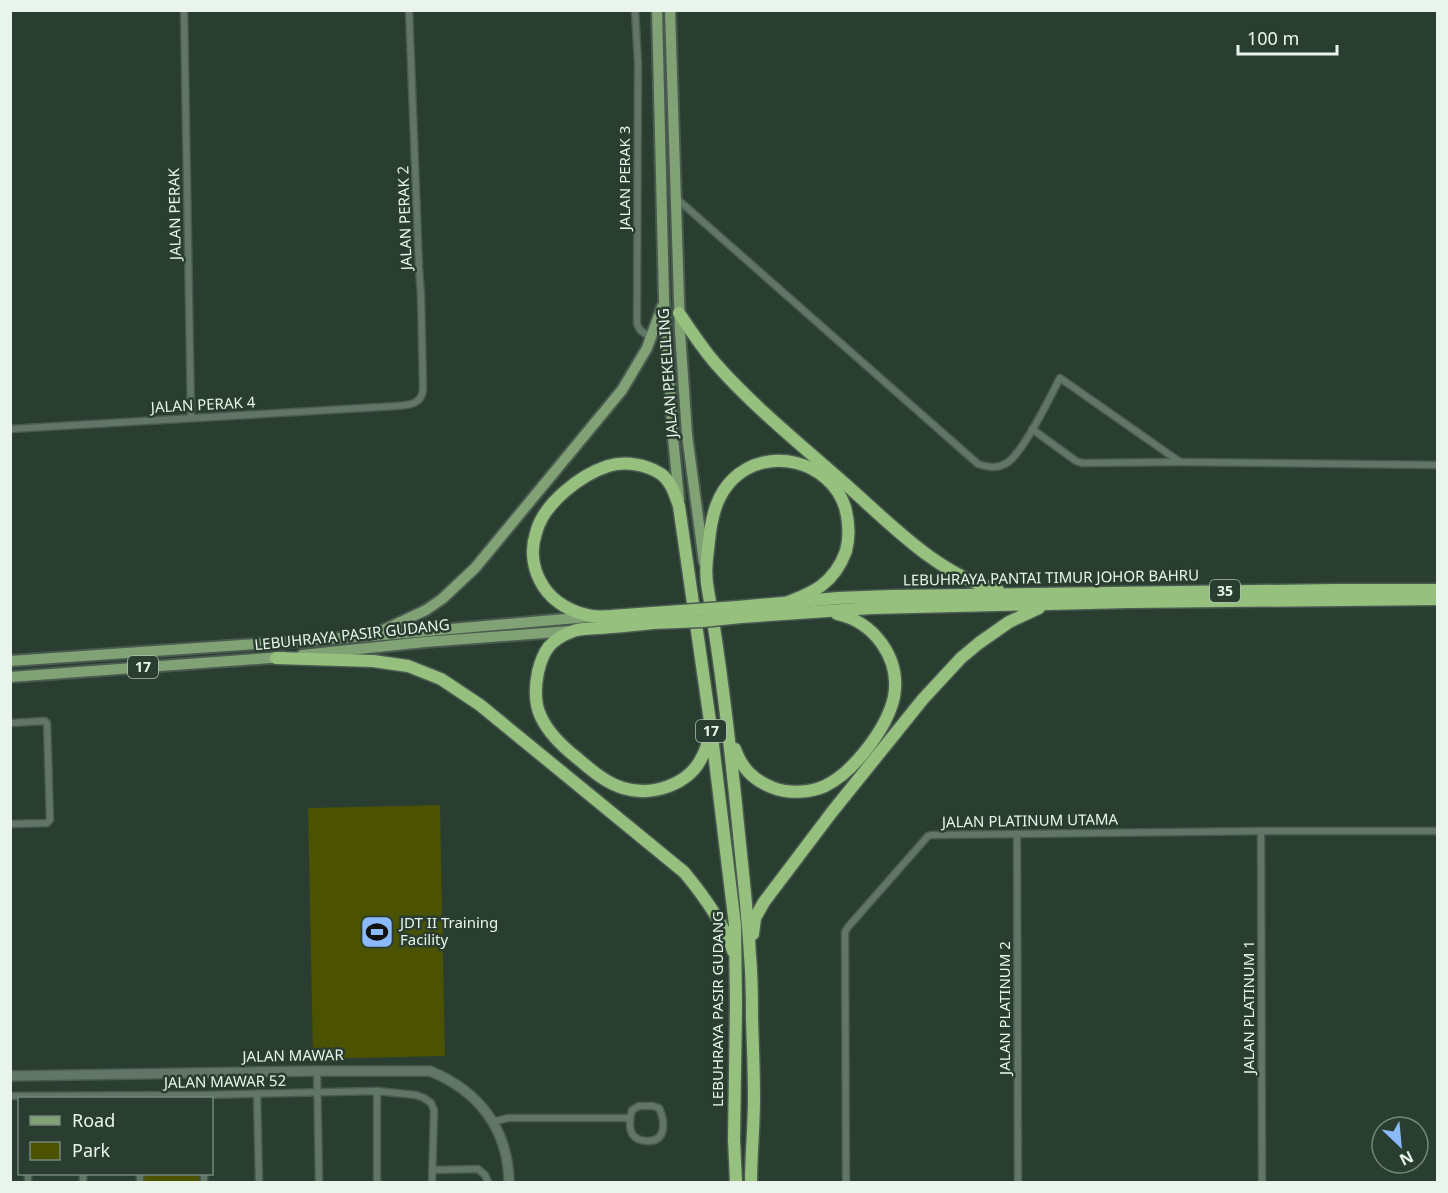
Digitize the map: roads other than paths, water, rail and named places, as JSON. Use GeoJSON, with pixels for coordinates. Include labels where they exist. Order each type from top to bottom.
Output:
{"type":"FeatureCollection","features":[{"type":"Feature","properties":{"kind":"highway"},"geometry":{"type":"LineString","coordinates":[[679,313],[716,364],[766,414],[928,556],[970,580],[1013,593]]}},
{"type":"Feature","properties":{"kind":"highway"},"geometry":{"type":"LineString","coordinates":[[705,574],[712,517],[716,504],[735,477],[747,468],[766,461],[784,460],[807,466],[820,473],[831,483],[842,499],[849,520],[849,541],[842,561],[823,585],[786,603]]}},
{"type":"Feature","properties":{"kind":"highway","name":"LEBUHRAYA PASIR GUDANG"},"geometry":{"type":"LineString","coordinates":[[736,1182],[734,1140],[735,925],[711,728],[679,506],[662,475],[643,466],[609,465],[570,488],[550,507],[536,531],[533,548],[536,570],[545,589],[570,609],[594,617],[653,618],[703,621],[739,612]]}},
{"type":"Feature","properties":{"kind":"highway","name":"JALAN PEKELILING"},"geometry":{"type":"LineString","coordinates":[[705,574],[728,731]]}},
{"type":"Feature","properties":{"kind":"highway","name":"LEBUHRAYA PANTAI TIMUR JOHOR BAHRU"},"geometry":{"type":"LineString","coordinates":[[739,612],[786,603],[891,596],[1437,590]]}},
{"type":"Feature","properties":{"kind":"highway","name":"LEBUHRAYA PANTAI TIMUR JOHOR BAHRU"},"geometry":{"type":"LineString","coordinates":[[739,612],[818,612],[872,608],[1130,602],[1437,599]]}},
{"type":"Feature","properties":{"kind":"highway"},"geometry":{"type":"LineString","coordinates":[[751,958],[755,918],[764,902],[832,812],[923,699],[961,658],[994,631],[1049,604]]}},
{"type":"Feature","properties":{"kind":"highway"},"geometry":{"type":"LineString","coordinates":[[728,731],[741,764],[746,770],[760,782],[789,792],[824,787],[841,776],[870,745],[881,727],[893,698],[895,684],[890,659],[884,645],[862,625],[838,614],[818,612]]}},
{"type":"Feature","properties":{"kind":"highway","name":"LEBUHRAYA PASIR GUDANG"},"geometry":{"type":"LineString","coordinates":[[573,631],[653,618]]}},
{"type":"Feature","properties":{"kind":"highway"},"geometry":{"type":"LineString","coordinates":[[573,631],[551,643],[544,653],[536,682],[537,706],[541,717],[560,743],[604,779],[623,788],[640,791],[658,790],[674,784],[685,777],[702,758],[711,728]]}},
{"type":"Feature","properties":{"kind":"highway"},"geometry":{"type":"LineString","coordinates":[[276,658],[373,661],[408,666],[441,680],[480,705],[684,872],[716,915],[735,958]]}},
{"type":"Feature","properties":{"kind":"highway","name":"LEBUHRAYA PASIR GUDANG"},"geometry":{"type":"LineString","coordinates":[[728,731],[751,958],[754,1101],[751,1182]]}},
{"type":"Feature","properties":{"kind":"main road","name":"JALAN PEKELILING"},"geometry":{"type":"LineString","coordinates":[[657,10],[664,299],[679,506]]}},
{"type":"Feature","properties":{"kind":"main road","name":"JALAN PEKELILING"},"geometry":{"type":"LineString","coordinates":[[670,10],[679,313],[687,435],[705,574]]}},
{"type":"Feature","properties":{"kind":"main road"},"geometry":{"type":"LineString","coordinates":[[371,636],[426,610],[442,599],[475,568],[622,390],[651,339],[664,299]]}},
{"type":"Feature","properties":{"kind":"main road","name":"LEBUHRAYA PASIR GUDANG"},"geometry":{"type":"LineString","coordinates":[[14,661],[371,636],[594,617]]}},
{"type":"Feature","properties":{"kind":"main road","name":"LEBUHRAYA PASIR GUDANG"},"geometry":{"type":"LineString","coordinates":[[14,676],[276,658],[371,647],[573,631]]}},
{"type":"Feature","properties":{"kind":"main road"},"geometry":{"type":"LineString","coordinates":[[14,661],[14,676]]}},
{"type":"Feature","properties":{"kind":"street","name":"JALAN PERAK"},"geometry":{"type":"LineString","coordinates":[[184,10],[191,417]]}},
{"type":"Feature","properties":{"kind":"street","name":"JALAN PERAK 2"},"geometry":{"type":"LineString","coordinates":[[397,406],[418,402],[423,394],[422,297],[418,268],[410,10]]}},
{"type":"Feature","properties":{"kind":"street","name":"JALAN PERAK 3"},"geometry":{"type":"LineString","coordinates":[[635,10],[638,63],[637,324],[640,330],[651,339]]}},
{"type":"Feature","properties":{"kind":"street"},"geometry":{"type":"LineString","coordinates":[[675,198],[978,464],[993,468],[1011,460],[1032,429],[1060,378],[1179,462]]}},
{"type":"Feature","properties":{"kind":"street","name":"JALAN PERAK 4"},"geometry":{"type":"LineString","coordinates":[[10,429],[397,406]]}},
{"type":"Feature","properties":{"kind":"street"},"geometry":{"type":"LineString","coordinates":[[1032,429],[1082,463],[1437,465]]}},
{"type":"Feature","properties":{"kind":"street"},"geometry":{"type":"LineString","coordinates":[[10,723],[45,721],[47,723],[50,820],[47,823],[10,824]]}},
{"type":"Feature","properties":{"kind":"street","name":"JALAN PLATINUM 1"},"geometry":{"type":"LineString","coordinates":[[1261,831],[1262,1182]]}},
{"type":"Feature","properties":{"kind":"street","name":"JALAN PLATINUM UTAMA"},"geometry":{"type":"LineString","coordinates":[[846,1182],[846,930],[928,836],[1437,831]]}},
{"type":"Feature","properties":{"kind":"street","name":"JALAN PLATINUM 2"},"geometry":{"type":"LineString","coordinates":[[1017,834],[1018,1182]]}},
{"type":"Feature","properties":{"kind":"street"},"geometry":{"type":"LineString","coordinates":[[317,1071],[319,1182]]}},
{"type":"Feature","properties":{"kind":"street","name":"JALAN MAWAR"},"geometry":{"type":"LineString","coordinates":[[10,1076],[430,1071],[445,1077],[468,1092],[493,1122],[506,1153],[509,1182]]}},
{"type":"Feature","properties":{"kind":"street"},"geometry":{"type":"LineString","coordinates":[[377,1091],[377,1182]]}},
{"type":"Feature","properties":{"kind":"street","name":"JALAN MAWAR 52"},"geometry":{"type":"LineString","coordinates":[[10,1096],[203,1097],[377,1091],[416,1095],[431,1103],[434,1110],[432,1170]]}},
{"type":"Feature","properties":{"kind":"street"},"geometry":{"type":"LineString","coordinates":[[257,1094],[260,1182]]}},
{"type":"Feature","properties":{"kind":"street"},"geometry":{"type":"LineString","coordinates":[[639,1106],[659,1108],[663,1116],[662,1132],[659,1138],[654,1141],[640,1141],[634,1138],[630,1118],[632,1110],[639,1106]]}},
{"type":"Feature","properties":{"kind":"street"},"geometry":{"type":"LineString","coordinates":[[493,1122],[508,1118],[630,1118]]}},
{"type":"Feature","properties":{"kind":"street"},"geometry":{"type":"LineString","coordinates":[[432,1182],[432,1170],[478,1169],[485,1175],[488,1182]]}},
{"type":"Feature","properties":{"kind":"place","name":"JDT II Training Facility"},"geometry":{"type":"Point","coordinates":[377,932]}}]}
